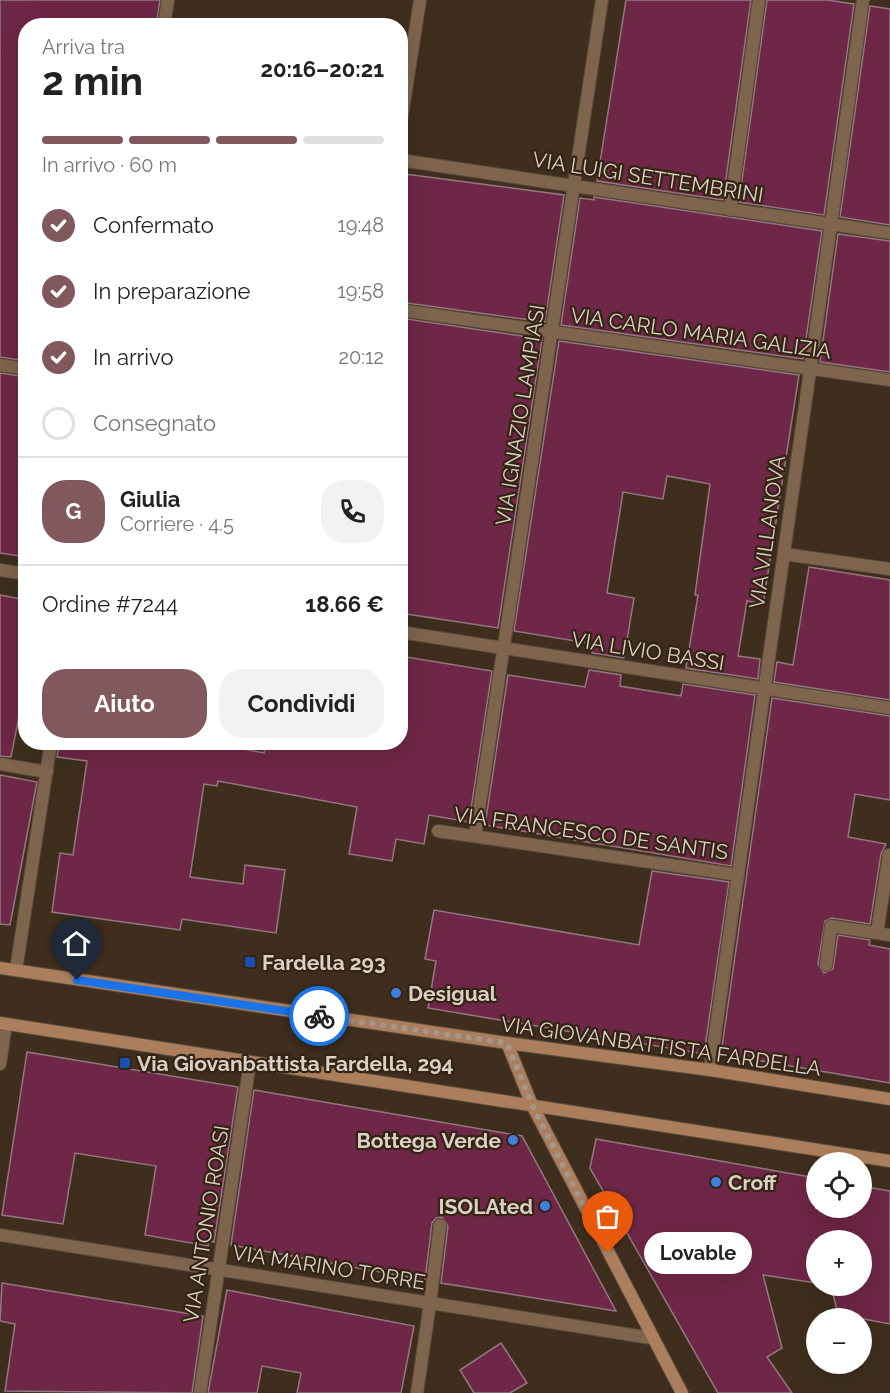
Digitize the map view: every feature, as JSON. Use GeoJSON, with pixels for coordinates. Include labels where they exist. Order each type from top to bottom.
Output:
{"type":"FeatureCollection","features":[{"type":"Feature","properties":{"kind":"main road","name":"VIA GIOVANBATTISTA FARDELLA"},"geometry":{"type":"LineString","coordinates":[[0,968],[507,1043],[710,1070],[890,1099]]}},
{"type":"Feature","properties":{"kind":"main road"},"geometry":{"type":"LineString","coordinates":[[3,1023],[890,1161]]}},
{"type":"Feature","properties":{"kind":"main road"},"geometry":{"type":"LineString","coordinates":[[507,1043],[532,1105],[651,1338],[682,1393]]}},
{"type":"Feature","properties":{"kind":"street"},"geometry":{"type":"LineString","coordinates":[[165,18],[168,0]]}},
{"type":"Feature","properties":{"kind":"street"},"geometry":{"type":"LineString","coordinates":[[408,77],[420,0]]}},
{"type":"Feature","properties":{"kind":"street","name":"VIA IGNAZIO LAMPIASI"},"geometry":{"type":"LineString","coordinates":[[475,836],[602,0]]}},
{"type":"Feature","properties":{"kind":"street"},"geometry":{"type":"LineString","coordinates":[[730,210],[759,0]]}},
{"type":"Feature","properties":{"kind":"street","name":"VIA VILLANOVA"},"geometry":{"type":"LineString","coordinates":[[710,1070],[863,0]]}},
{"type":"Feature","properties":{"kind":"street","name":"VIA LUIGI SETTEMBRINI"},"geometry":{"type":"LineString","coordinates":[[408,161],[890,233]]}},
{"type":"Feature","properties":{"kind":"street","name":"VIA CARLO MARIA GALIZIA"},"geometry":{"type":"LineString","coordinates":[[408,311],[890,380]]}},
{"type":"Feature","properties":{"kind":"street"},"geometry":{"type":"LineString","coordinates":[[0,364],[18,367]]}},
{"type":"Feature","properties":{"kind":"street"},"geometry":{"type":"LineString","coordinates":[[784,554],[890,569]]}},
{"type":"Feature","properties":{"kind":"street"},"geometry":{"type":"LineString","coordinates":[[0,570],[18,573]]}},
{"type":"Feature","properties":{"kind":"street","name":"VIA LIVIO BASSI"},"geometry":{"type":"LineString","coordinates":[[408,633],[890,708]]}},
{"type":"Feature","properties":{"kind":"street"},"geometry":{"type":"LineString","coordinates":[[16,970],[50,750]]}},
{"type":"Feature","properties":{"kind":"street"},"geometry":{"type":"LineString","coordinates":[[0,765],[47,772]]}},
{"type":"Feature","properties":{"kind":"street","name":"VIA FRANCESCO DE SANTIS"},"geometry":{"type":"LineString","coordinates":[[438,831],[738,874]]}},
{"type":"Feature","properties":{"kind":"street"},"geometry":{"type":"LineString","coordinates":[[825,965],[831,926],[884,934],[889,855]]}},
{"type":"Feature","properties":{"kind":"street"},"geometry":{"type":"LineString","coordinates":[[0,1064],[3,1023]]}},
{"type":"Feature","properties":{"kind":"street","name":"VIA ANTONIO ROASI"},"geometry":{"type":"LineString","coordinates":[[200,1393],[250,1062]]}},
{"type":"Feature","properties":{"kind":"street"},"geometry":{"type":"LineString","coordinates":[[417,1393],[440,1225]]}},
{"type":"Feature","properties":{"kind":"street","name":"VIA MARINO TORRE"},"geometry":{"type":"LineString","coordinates":[[0,1235],[651,1338]]}},
{"type":"Feature","properties":{"kind":"building"},"geometry":{"type":"Polygon","coordinates":[[[0,0],[160,0],[157,18],[18,18],[18,360],[0,357],[0,0]]]}},
{"type":"Feature","properties":{"kind":"building"},"geometry":{"type":"Polygon","coordinates":[[[626,0],[751,0],[723,200],[597,181],[626,0]]]}},
{"type":"Feature","properties":{"kind":"building"},"geometry":{"type":"Polygon","coordinates":[[[767,0],[827,0],[854,4],[824,215],[739,202],[767,0]]]}},
{"type":"Feature","properties":{"kind":"building"},"geometry":{"type":"Polygon","coordinates":[[[870,6],[890,9],[890,225],[840,217],[870,6]]]}},
{"type":"Feature","properties":{"kind":"building"},"geometry":{"type":"Polygon","coordinates":[[[408,174],[564,195],[545,322],[408,303],[408,174]]]}},
{"type":"Feature","properties":{"kind":"building"},"geometry":{"type":"Polygon","coordinates":[[[594,197],[822,231],[803,359],[561,325],[580,198],[594,200],[594,197]]]}},
{"type":"Feature","properties":{"kind":"building"},"geometry":{"type":"Polygon","coordinates":[[[838,234],[890,241],[890,372],[820,362],[838,234]]]}},
{"type":"Feature","properties":{"kind":"building"},"geometry":{"type":"Polygon","coordinates":[[[408,319],[542,339],[498,628],[408,614],[408,319]]]}},
{"type":"Feature","properties":{"kind":"building"},"geometry":{"type":"Polygon","coordinates":[[[559,341],[799,375],[763,604],[747,601],[738,656],[760,659],[758,679],[686,668],[698,595],[695,595],[710,484],[667,476],[663,499],[623,492],[607,593],[634,598],[624,658],[592,653],[594,644],[514,631],[559,341]]]}},
{"type":"Feature","properties":{"kind":"building"},"geometry":{"type":"Polygon","coordinates":[[[0,373],[18,376],[18,556],[0,553],[0,373]]]}},
{"type":"Feature","properties":{"kind":"building"},"geometry":{"type":"Polygon","coordinates":[[[809,567],[890,580],[890,700],[774,682],[777,662],[793,665],[809,567]]]}},
{"type":"Feature","properties":{"kind":"building"},"geometry":{"type":"Polygon","coordinates":[[[0,595],[18,598],[18,721],[11,757],[0,756],[0,595]]]}},
{"type":"Feature","properties":{"kind":"building"},"geometry":{"type":"Polygon","coordinates":[[[408,657],[492,671],[469,822],[429,815],[424,844],[396,839],[392,861],[349,854],[357,807],[218,781],[217,786],[204,784],[190,877],[243,884],[245,865],[285,870],[276,933],[182,919],[180,930],[52,912],[60,853],[73,855],[87,761],[57,757],[58,750],[249,750],[264,753],[265,750],[408,750],[408,657]]]}},
{"type":"Feature","properties":{"kind":"building"},"geometry":{"type":"Polygon","coordinates":[[[589,670],[621,675],[620,686],[681,696],[683,684],[755,695],[731,866],[485,825],[508,675],[585,687],[589,670]]]}},
{"type":"Feature","properties":{"kind":"building"},"geometry":{"type":"Polygon","coordinates":[[[772,698],[890,716],[890,800],[855,794],[848,837],[886,844],[881,854],[870,924],[832,918],[825,921],[818,964],[824,973],[833,969],[838,935],[870,940],[869,945],[890,949],[890,1083],[721,1054],[772,698]]]}},
{"type":"Feature","properties":{"kind":"building"},"geometry":{"type":"Polygon","coordinates":[[[0,775],[37,782],[10,925],[0,924],[0,775]]]}},
{"type":"Feature","properties":{"kind":"building"},"geometry":{"type":"Polygon","coordinates":[[[652,871],[729,882],[704,1054],[428,1008],[436,961],[425,959],[434,910],[639,945],[652,871]]]}},
{"type":"Feature","properties":{"kind":"building"},"geometry":{"type":"Polygon","coordinates":[[[27,1052],[238,1087],[214,1242],[209,1241],[208,1246],[145,1235],[156,1166],[75,1153],[63,1224],[2,1215],[27,1052]]]}},
{"type":"Feature","properties":{"kind":"building"},"geometry":{"type":"Polygon","coordinates":[[[254,1090],[522,1136],[616,1311],[441,1283],[448,1226],[442,1217],[436,1218],[432,1223],[425,1280],[231,1245],[254,1090]]]}},
{"type":"Feature","properties":{"kind":"building"},"geometry":{"type":"Polygon","coordinates":[[[596,1139],[806,1176],[806,1218],[872,1218],[872,1188],[890,1191],[890,1324],[872,1321],[872,1308],[836,1308],[834,1296],[872,1296],[872,1230],[806,1230],[806,1281],[763,1275],[782,1348],[767,1357],[792,1393],[718,1393],[590,1168],[596,1139]]]}},
{"type":"Feature","properties":{"kind":"building"},"geometry":{"type":"Polygon","coordinates":[[[2,1283],[203,1316],[192,1393],[5,1391],[15,1324],[0,1321],[2,1283]]]}},
{"type":"Feature","properties":{"kind":"building"},"geometry":{"type":"Polygon","coordinates":[[[227,1290],[414,1326],[401,1393],[297,1393],[301,1373],[262,1366],[257,1393],[208,1393],[227,1290]]]}},
{"type":"Feature","properties":{"kind":"building"},"geometry":{"type":"Polygon","coordinates":[[[501,1343],[527,1383],[510,1393],[474,1393],[460,1370],[501,1343]]]}},
{"type":"Feature","properties":{"kind":"way so far"},"geometry":{"type":"LineString","coordinates":[[319,1016],[507,1043],[532,1105],[608,1253]]}},
{"type":"Feature","properties":{"kind":"place","name":"Fardella 293"},"geometry":{"type":"Point","coordinates":[250,962]}},
{"type":"Feature","properties":{"kind":"place","name":"Desigual"},"geometry":{"type":"Point","coordinates":[396,993]}},
{"type":"Feature","properties":{"kind":"place","name":"Via Giovanbattista Fardella, 294"},"geometry":{"type":"Point","coordinates":[125,1063]}},
{"type":"Feature","properties":{"kind":"place","name":"Bottega Verde"},"geometry":{"type":"Point","coordinates":[513,1140]}},
{"type":"Feature","properties":{"kind":"place","name":"Croff"},"geometry":{"type":"Point","coordinates":[716,1182]}},
{"type":"Feature","properties":{"kind":"place","name":"ISOLAted"},"geometry":{"type":"Point","coordinates":[545,1206]}},
{"type":"Feature","properties":{"kind":"place","name":"Lovable"},"geometry":{"type":"Point","coordinates":[608,1253]}},
{"type":"Feature","properties":{"kind":"route"},"geometry":{"type":"LineString","coordinates":[[77,980],[319,1016]]}}]}
